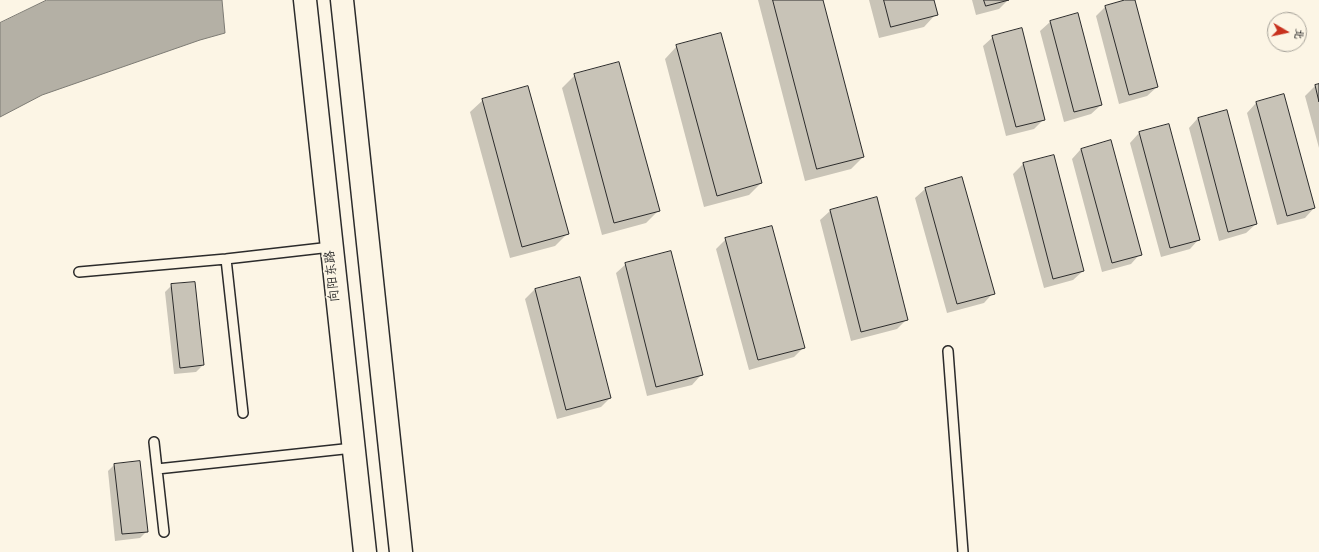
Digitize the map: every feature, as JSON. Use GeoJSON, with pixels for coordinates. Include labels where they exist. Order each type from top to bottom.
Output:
{"type":"FeatureCollection","features":[{"type":"Feature","properties":{"kind":"main road","name":"向阳东路"},"geometry":{"type":"LineString","coordinates":[[305,0],[365,552]]}},
{"type":"Feature","properties":{"kind":"main road"},"geometry":{"type":"LineString","coordinates":[[342,0],[401,552]]}},
{"type":"Feature","properties":{"kind":"lane"},"geometry":{"type":"LineString","coordinates":[[79,272],[226,259],[331,247]]}},
{"type":"Feature","properties":{"kind":"lane"},"geometry":{"type":"LineString","coordinates":[[226,259],[243,414]]}},
{"type":"Feature","properties":{"kind":"lane"},"geometry":{"type":"LineString","coordinates":[[948,351],[963,552]]}},
{"type":"Feature","properties":{"kind":"lane"},"geometry":{"type":"LineString","coordinates":[[154,442],[164,532]]}},
{"type":"Feature","properties":{"kind":"lane"},"geometry":{"type":"LineString","coordinates":[[157,470],[353,448]]}},
{"type":"Feature","properties":{"kind":"shaded area"},"geometry":{"type":"Polygon","coordinates":[[[47,0],[222,0],[225,33],[200,40],[42,95],[0,117],[0,23],[47,0]]]}},
{"type":"Feature","properties":{"kind":"building"},"geometry":{"type":"Polygon","coordinates":[[[773,0],[823,0],[864,157],[817,169],[773,0]]]}},
{"type":"Feature","properties":{"kind":"building"},"geometry":{"type":"Polygon","coordinates":[[[884,0],[934,0],[938,15],[891,27],[884,0]]]}},
{"type":"Feature","properties":{"kind":"building"},"geometry":{"type":"Polygon","coordinates":[[[984,0],[1009,0],[986,6],[984,0]]]}},
{"type":"Feature","properties":{"kind":"building"},"geometry":{"type":"Polygon","coordinates":[[[1125,0],[1135,0],[1158,87],[1129,95],[1105,6],[1125,0]]]}},
{"type":"Feature","properties":{"kind":"building"},"geometry":{"type":"Polygon","coordinates":[[[1078,13],[1102,105],[1074,112],[1050,21],[1078,13]]]}},
{"type":"Feature","properties":{"kind":"building"},"geometry":{"type":"Polygon","coordinates":[[[1022,28],[1045,120],[1016,127],[992,36],[1022,28]]]}},
{"type":"Feature","properties":{"kind":"building"},"geometry":{"type":"Polygon","coordinates":[[[721,33],[762,183],[717,196],[676,45],[721,33]]]}},
{"type":"Feature","properties":{"kind":"building"},"geometry":{"type":"Polygon","coordinates":[[[619,62],[660,211],[614,223],[574,74],[619,62]]]}},
{"type":"Feature","properties":{"kind":"building"},"geometry":{"type":"Polygon","coordinates":[[[1319,84],[1319,102],[1315,85],[1319,84]]]}},
{"type":"Feature","properties":{"kind":"building"},"geometry":{"type":"Polygon","coordinates":[[[528,86],[569,234],[522,247],[482,99],[528,86]]]}},
{"type":"Feature","properties":{"kind":"building"},"geometry":{"type":"Polygon","coordinates":[[[1284,94],[1315,208],[1287,216],[1256,102],[1284,94]]]}},
{"type":"Feature","properties":{"kind":"building"},"geometry":{"type":"Polygon","coordinates":[[[1227,110],[1257,224],[1228,232],[1198,118],[1227,110]]]}},
{"type":"Feature","properties":{"kind":"building"},"geometry":{"type":"Polygon","coordinates":[[[1169,124],[1200,240],[1170,248],[1139,132],[1169,124]]]}},
{"type":"Feature","properties":{"kind":"building"},"geometry":{"type":"Polygon","coordinates":[[[1111,140],[1142,255],[1112,263],[1081,149],[1111,140]]]}},
{"type":"Feature","properties":{"kind":"building"},"geometry":{"type":"Polygon","coordinates":[[[1054,155],[1084,271],[1053,279],[1023,163],[1054,155]]]}},
{"type":"Feature","properties":{"kind":"building"},"geometry":{"type":"Polygon","coordinates":[[[962,177],[995,294],[957,304],[925,188],[962,177]]]}},
{"type":"Feature","properties":{"kind":"building"},"geometry":{"type":"Polygon","coordinates":[[[877,197],[908,320],[861,332],[830,210],[877,197]]]}},
{"type":"Feature","properties":{"kind":"building"},"geometry":{"type":"Polygon","coordinates":[[[772,226],[805,348],[758,360],[725,238],[772,226]]]}},
{"type":"Feature","properties":{"kind":"building"},"geometry":{"type":"Polygon","coordinates":[[[671,251],[703,375],[656,387],[625,263],[671,251]]]}},
{"type":"Feature","properties":{"kind":"building"},"geometry":{"type":"Polygon","coordinates":[[[580,277],[611,398],[566,410],[535,289],[580,277]]]}},
{"type":"Feature","properties":{"kind":"building"},"geometry":{"type":"Polygon","coordinates":[[[195,282],[204,365],[180,368],[171,284],[195,282]]]}},
{"type":"Feature","properties":{"kind":"building"},"geometry":{"type":"Polygon","coordinates":[[[140,461],[148,532],[122,534],[114,464],[140,461]]]}}]}
